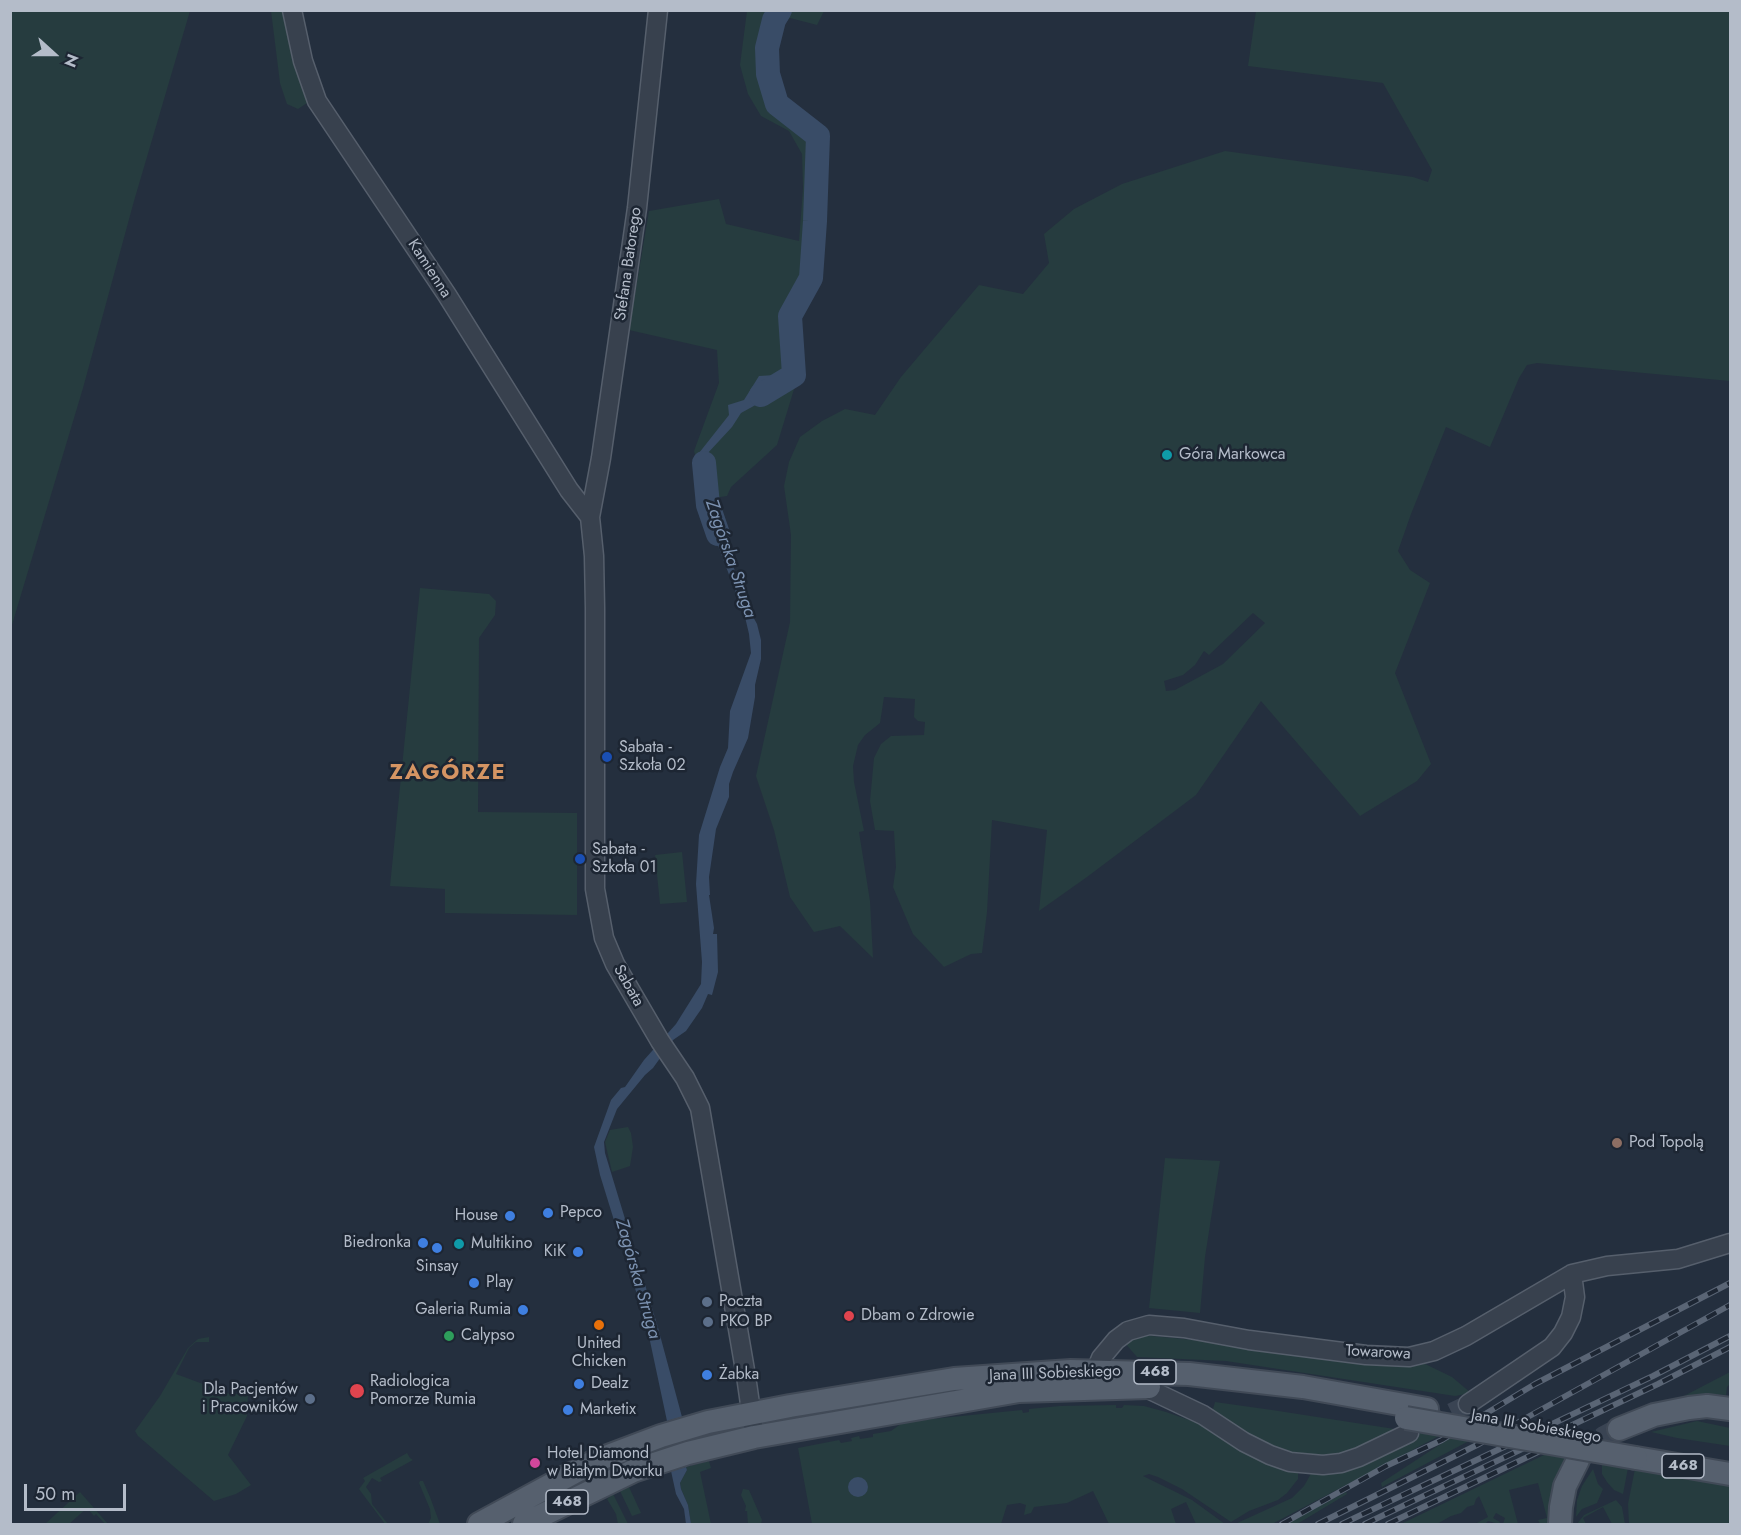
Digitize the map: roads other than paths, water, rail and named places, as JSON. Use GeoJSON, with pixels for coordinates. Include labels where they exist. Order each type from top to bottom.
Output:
{"type":"FeatureCollection","features":[{"type":"Feature","properties":{"kind":"main road","name":"Jana III Sobieskiego"},"geometry":{"type":"LineString","coordinates":[[479,1524],[585,1467],[632,1446],[708,1422],[954,1379],[1019,1374],[1096,1370],[1189,1374],[1303,1387],[1427,1408],[1644,1452]]}},
{"type":"Feature","properties":{"kind":"main road","name":"Jana III Sobieskiego"},"geometry":{"type":"LineString","coordinates":[[524,1524],[633,1471],[688,1453],[754,1437],[1008,1392],[1059,1388],[1142,1386],[1222,1391],[1408,1426],[1644,1452]]}},
{"type":"Feature","properties":{"kind":"main road"},"geometry":{"type":"LineString","coordinates":[[1619,1429],[1654,1415],[1689,1407],[1707,1406],[1731,1409]]}},
{"type":"Feature","properties":{"kind":"main road","name":"468"},"geometry":{"type":"LineString","coordinates":[[1644,1452],[1731,1460]]}},
{"type":"Feature","properties":{"kind":"main road","name":"468"},"geometry":{"type":"LineString","coordinates":[[1644,1452],[1731,1474]]}},
{"type":"Feature","properties":{"kind":"main road"},"geometry":{"type":"LineString","coordinates":[[1560,1524],[1565,1486],[1578,1460]]}},
{"type":"Feature","properties":{"kind":"street","name":"Kamienna"},"geometry":{"type":"LineString","coordinates":[[292,10],[303,62],[317,101],[447,295],[569,490],[590,517]]}},
{"type":"Feature","properties":{"kind":"street","name":"Stefana Batorego"},"geometry":{"type":"LineString","coordinates":[[590,517],[601,458],[637,208],[658,10]]}},
{"type":"Feature","properties":{"kind":"street","name":"Sabata"},"geometry":{"type":"LineString","coordinates":[[590,517],[595,608],[595,859],[603,938],[615,964],[685,1078],[700,1108],[747,1376],[754,1437]]}},
{"type":"Feature","properties":{"kind":"street","name":"Towarowa"},"geometry":{"type":"LineString","coordinates":[[1096,1370],[1101,1358],[1116,1340],[1128,1331],[1149,1325],[1184,1328],[1250,1340],[1409,1357],[1428,1353],[1466,1336],[1572,1274],[1607,1266],[1678,1259],[1731,1243]]}},
{"type":"Feature","properties":{"kind":"street"},"geometry":{"type":"LineString","coordinates":[[1468,1404],[1552,1347],[1563,1333],[1571,1317],[1575,1297],[1572,1274]]}},
{"type":"Feature","properties":{"kind":"street"},"geometry":{"type":"LineString","coordinates":[[1142,1386],[1203,1415],[1244,1442],[1290,1462],[1323,1465],[1341,1463],[1359,1457],[1408,1426]]}},
{"type":"Feature","properties":{"kind":"water"},"geometry":{"type":"Polygon","coordinates":[[[788,374],[790,380],[781,386],[781,391],[741,413],[732,427],[706,455],[713,493],[704,495],[699,453],[729,415],[728,405],[744,400],[759,376],[775,375],[778,380],[788,374]]]}},
{"type":"Feature","properties":{"kind":"water"},"geometry":{"type":"Polygon","coordinates":[[[702,503],[714,505],[744,600],[757,624],[761,640],[761,659],[748,738],[733,772],[729,784],[729,797],[716,829],[709,877],[713,934],[717,934],[718,972],[712,995],[708,994],[702,1008],[686,1031],[673,1040],[653,1068],[617,1109],[604,1142],[605,1153],[657,1324],[682,1417],[667,1421],[647,1327],[600,1175],[594,1147],[611,1100],[621,1088],[625,1087],[644,1060],[676,1024],[701,984],[702,962],[696,884],[699,835],[728,748],[730,711],[751,653],[745,617],[702,503]]]}},
{"type":"Feature","properties":{"kind":"water"},"geometry":{"type":"Polygon","coordinates":[[[686,1467],[687,1470],[680,1483],[688,1505],[691,1524],[686,1524],[684,1509],[676,1494],[671,1471],[686,1467]]]}},
{"type":"Feature","properties":{"kind":"water"},"geometry":{"type":"Polygon","coordinates":[[[858,1477],[865,1480],[868,1487],[865,1494],[858,1497],[851,1494],[848,1487],[851,1480],[858,1477]]]}},
{"type":"Feature","properties":{"kind":"waterway","name":"Zagórska Struga"},"geometry":{"type":"LineString","coordinates":[[761,395],[794,375],[790,316],[811,278],[815,221],[818,136],[777,104],[768,74],[767,48],[774,20],[780,10]]}},
{"type":"Feature","properties":{"kind":"waterway","name":"Zagórska Struga"},"geometry":{"type":"LineString","coordinates":[[704,463],[708,505],[718,534]]}},
{"type":"Feature","properties":{"kind":"tunnel"},"geometry":{"type":"LineString","coordinates":[[1427,1424],[1468,1404]]}},
{"type":"Feature","properties":{"kind":"tunnel"},"geometry":{"type":"LineString","coordinates":[[1578,1460],[1604,1437],[1619,1429]]}},
{"type":"Feature","properties":{"kind":"railway"},"geometry":{"type":"LineString","coordinates":[[1282,1524],[1386,1466],[1442,1440],[1535,1384],[1730,1283]]}},
{"type":"Feature","properties":{"kind":"railway"},"geometry":{"type":"LineString","coordinates":[[1318,1524],[1479,1444],[1730,1305]]}},
{"type":"Feature","properties":{"kind":"railway"},"geometry":{"type":"LineString","coordinates":[[1342,1524],[1653,1376],[1730,1336]]}},
{"type":"Feature","properties":{"kind":"railway"},"geometry":{"type":"LineString","coordinates":[[1365,1524],[1658,1384],[1730,1347]]}},
{"type":"Feature","properties":{"kind":"railway"},"geometry":{"type":"LineString","coordinates":[[1388,1524],[1567,1438]]}},
{"type":"Feature","properties":{"kind":"place","name":"Góra Markowca"},"geometry":{"type":"Point","coordinates":[1167,455]}},
{"type":"Feature","properties":{"kind":"place","name":"Sabata - Szkoła 02"},"geometry":{"type":"Point","coordinates":[607,757]}},
{"type":"Feature","properties":{"kind":"place","name":"Sabata - Szkoła 01"},"geometry":{"type":"Point","coordinates":[580,859]}},
{"type":"Feature","properties":{"kind":"place","name":"Pod Topolą"},"geometry":{"type":"Point","coordinates":[1617,1143]}},
{"type":"Feature","properties":{"kind":"place","name":"Pepco"},"geometry":{"type":"Point","coordinates":[548,1213]}},
{"type":"Feature","properties":{"kind":"place","name":"House"},"geometry":{"type":"Point","coordinates":[510,1216]}},
{"type":"Feature","properties":{"kind":"place","name":"Biedronka"},"geometry":{"type":"Point","coordinates":[423,1243]}},
{"type":"Feature","properties":{"kind":"place","name":"Multikino"},"geometry":{"type":"Point","coordinates":[459,1244]}},
{"type":"Feature","properties":{"kind":"place","name":"Sinsay"},"geometry":{"type":"Point","coordinates":[437,1248]}},
{"type":"Feature","properties":{"kind":"place","name":"KiK"},"geometry":{"type":"Point","coordinates":[578,1252]}},
{"type":"Feature","properties":{"kind":"place","name":"Play"},"geometry":{"type":"Point","coordinates":[474,1283]}},
{"type":"Feature","properties":{"kind":"place","name":"Poczta"},"geometry":{"type":"Point","coordinates":[707,1302]}},
{"type":"Feature","properties":{"kind":"place","name":"Galeria Rumia"},"geometry":{"type":"Point","coordinates":[523,1310]}},
{"type":"Feature","properties":{"kind":"place","name":"Dbam o Zdrowie"},"geometry":{"type":"Point","coordinates":[849,1316]}},
{"type":"Feature","properties":{"kind":"place","name":"PKO BP"},"geometry":{"type":"Point","coordinates":[708,1322]}},
{"type":"Feature","properties":{"kind":"place","name":"United Chicken"},"geometry":{"type":"Point","coordinates":[599,1325]}},
{"type":"Feature","properties":{"kind":"place","name":"Calypso"},"geometry":{"type":"Point","coordinates":[449,1336]}},
{"type":"Feature","properties":{"kind":"place","name":"Żabka"},"geometry":{"type":"Point","coordinates":[707,1375]}},
{"type":"Feature","properties":{"kind":"place","name":"Dealz"},"geometry":{"type":"Point","coordinates":[579,1384]}},
{"type":"Feature","properties":{"kind":"place","name":"Radiologica Pomorze Rumia"},"geometry":{"type":"Point","coordinates":[357,1391]}},
{"type":"Feature","properties":{"kind":"place","name":"Dla Pacjentów i Pracowników"},"geometry":{"type":"Point","coordinates":[310,1399]}},
{"type":"Feature","properties":{"kind":"place","name":"Marketix"},"geometry":{"type":"Point","coordinates":[568,1410]}},
{"type":"Feature","properties":{"kind":"place","name":"Hotel Diamond w Białym Dworku"},"geometry":{"type":"Point","coordinates":[535,1463]}},
{"type":"Feature","properties":{"kind":"district","name":"ZAGÓRZE"},"geometry":{"type":"Point","coordinates":[448,774]}}]}
